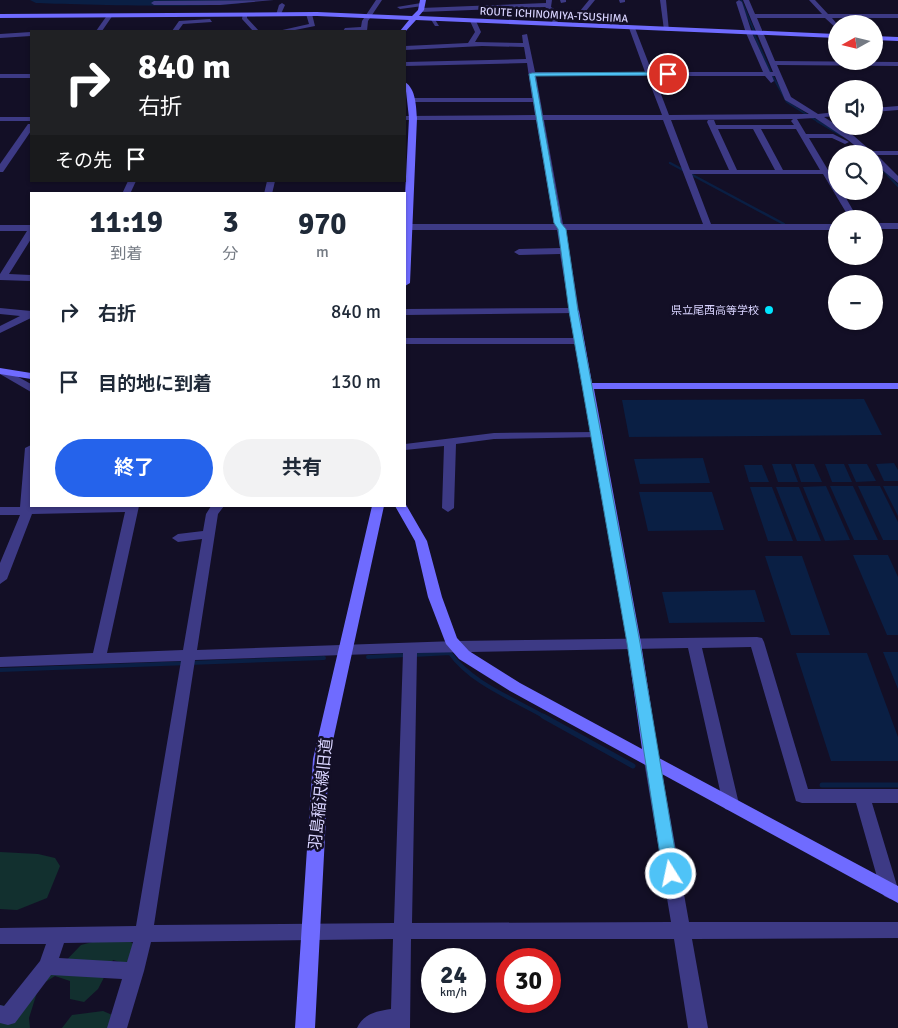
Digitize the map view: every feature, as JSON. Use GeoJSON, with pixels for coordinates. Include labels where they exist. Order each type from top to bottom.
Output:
{"type":"FeatureCollection","features":[{"type":"Feature","properties":{"kind":"street"},"geometry":{"type":"LineString","coordinates":[[154,3],[271,0]]}},
{"type":"Feature","properties":{"kind":"street"},"geometry":{"type":"LineString","coordinates":[[345,30],[364,30],[368,16],[379,0]]}},
{"type":"Feature","properties":{"kind":"street"},"geometry":{"type":"LineString","coordinates":[[582,16],[590,0]]}},
{"type":"Feature","properties":{"kind":"street"},"geometry":{"type":"LineString","coordinates":[[663,0],[667,30]]}},
{"type":"Feature","properties":{"kind":"street"},"geometry":{"type":"LineString","coordinates":[[738,0],[749,33],[779,98],[851,138],[859,145]]}},
{"type":"Feature","properties":{"kind":"street"},"geometry":{"type":"LineString","coordinates":[[746,0],[788,98],[811,117]]}},
{"type":"Feature","properties":{"kind":"street"},"geometry":{"type":"LineString","coordinates":[[812,0],[827,16]]}},
{"type":"Feature","properties":{"kind":"street"},"geometry":{"type":"LineString","coordinates":[[255,14],[262,1]]}},
{"type":"Feature","properties":{"kind":"street"},"geometry":{"type":"LineString","coordinates":[[400,7],[422,5],[479,7],[490,3],[549,3],[548,8],[556,12],[555,25]]}},
{"type":"Feature","properties":{"kind":"street"},"geometry":{"type":"LineString","coordinates":[[278,14],[282,5]]}},
{"type":"Feature","properties":{"kind":"street"},"geometry":{"type":"LineString","coordinates":[[404,30],[415,18],[422,5]]}},
{"type":"Feature","properties":{"kind":"street"},"geometry":{"type":"LineString","coordinates":[[479,7],[486,22]]}},
{"type":"Feature","properties":{"kind":"street"},"geometry":{"type":"LineString","coordinates":[[245,14],[244,18],[255,30]]}},
{"type":"Feature","properties":{"kind":"street","name":"ROUTE ICHINOMIYA-TSUSHIMA"},"geometry":{"type":"LineString","coordinates":[[0,16],[110,15],[210,18],[245,14],[309,14],[329,18],[368,16],[828,36]]}},
{"type":"Feature","properties":{"kind":"street"},"geometry":{"type":"LineString","coordinates":[[294,30],[306,29],[313,25],[309,14]]}},
{"type":"Feature","properties":{"kind":"street"},"geometry":{"type":"LineString","coordinates":[[100,30],[110,15]]}},
{"type":"Feature","properties":{"kind":"street"},"geometry":{"type":"LineString","coordinates":[[754,16],[898,16]]}},
{"type":"Feature","properties":{"kind":"street"},"geometry":{"type":"LineString","coordinates":[[176,30],[181,22],[210,18],[211,30]]}},
{"type":"Feature","properties":{"kind":"street"},"geometry":{"type":"LineString","coordinates":[[432,19],[437,25]]}},
{"type":"Feature","properties":{"kind":"street"},"geometry":{"type":"LineString","coordinates":[[406,48],[451,45],[472,41],[478,32],[473,21]]}},
{"type":"Feature","properties":{"kind":"street"},"geometry":{"type":"LineString","coordinates":[[632,28],[708,227]]}},
{"type":"Feature","properties":{"kind":"street"},"geometry":{"type":"LineString","coordinates":[[0,36],[30,34]]}},
{"type":"Feature","properties":{"kind":"street"},"geometry":{"type":"LineString","coordinates":[[524,35],[558,223],[561,227],[579,341],[634,643],[652,761],[698,1028]]}},
{"type":"Feature","properties":{"kind":"street"},"geometry":{"type":"LineString","coordinates":[[459,37],[472,41],[526,45]]}},
{"type":"Feature","properties":{"kind":"street"},"geometry":{"type":"LineString","coordinates":[[883,38],[898,39]]}},
{"type":"Feature","properties":{"kind":"street"},"geometry":{"type":"LineString","coordinates":[[451,45],[455,61]]}},
{"type":"Feature","properties":{"kind":"street"},"geometry":{"type":"LineString","coordinates":[[406,64],[455,61],[529,61]]}},
{"type":"Feature","properties":{"kind":"street"},"geometry":{"type":"LineString","coordinates":[[773,63],[898,64]]}},
{"type":"Feature","properties":{"kind":"street"},"geometry":{"type":"LineString","coordinates":[[532,74],[778,74]]}},
{"type":"Feature","properties":{"kind":"street"},"geometry":{"type":"LineString","coordinates":[[0,76],[30,76]]}},
{"type":"Feature","properties":{"kind":"street"},"geometry":{"type":"LineString","coordinates":[[406,86],[412,100],[409,118],[406,227],[828,226]]}},
{"type":"Feature","properties":{"kind":"street"},"geometry":{"type":"LineString","coordinates":[[412,100],[537,100]]}},
{"type":"Feature","properties":{"kind":"street"},"geometry":{"type":"LineString","coordinates":[[883,109],[898,108]]}},
{"type":"Feature","properties":{"kind":"street"},"geometry":{"type":"LineString","coordinates":[[409,118],[811,117],[828,115]]}},
{"type":"Feature","properties":{"kind":"street"},"geometry":{"type":"LineString","coordinates":[[709,117],[734,172]]}},
{"type":"Feature","properties":{"kind":"street"},"geometry":{"type":"LineString","coordinates":[[793,117],[828,175]]}},
{"type":"Feature","properties":{"kind":"street"},"geometry":{"type":"LineString","coordinates":[[0,119],[30,119]]}},
{"type":"Feature","properties":{"kind":"street"},"geometry":{"type":"LineString","coordinates":[[0,170],[30,127]]}},
{"type":"Feature","properties":{"kind":"street"},"geometry":{"type":"LineString","coordinates":[[714,127],[799,127]]}},
{"type":"Feature","properties":{"kind":"street"},"geometry":{"type":"LineString","coordinates":[[756,127],[780,172]]}},
{"type":"Feature","properties":{"kind":"street"},"geometry":{"type":"LineString","coordinates":[[804,136],[833,136],[848,145]]}},
{"type":"Feature","properties":{"kind":"street"},"geometry":{"type":"LineString","coordinates":[[883,154],[898,153]]}},
{"type":"Feature","properties":{"kind":"street"},"geometry":{"type":"LineString","coordinates":[[883,166],[898,181]]}},
{"type":"Feature","properties":{"kind":"street"},"geometry":{"type":"LineString","coordinates":[[687,172],[826,172]]}},
{"type":"Feature","properties":{"kind":"street"},"geometry":{"type":"LineString","coordinates":[[883,226],[898,226]]}},
{"type":"Feature","properties":{"kind":"street"},"geometry":{"type":"LineString","coordinates":[[0,228],[30,228]]}},
{"type":"Feature","properties":{"kind":"street"},"geometry":{"type":"LineString","coordinates":[[2,277],[30,234]]}},
{"type":"Feature","properties":{"kind":"street"},"geometry":{"type":"LineString","coordinates":[[519,252],[564,251]]}},
{"type":"Feature","properties":{"kind":"street"},"geometry":{"type":"LineString","coordinates":[[2,277],[30,278]]}},
{"type":"Feature","properties":{"kind":"street"},"geometry":{"type":"LineString","coordinates":[[0,311],[30,314]]}},
{"type":"Feature","properties":{"kind":"street"},"geometry":{"type":"LineString","coordinates":[[406,312],[574,311]]}},
{"type":"Feature","properties":{"kind":"street"},"geometry":{"type":"LineString","coordinates":[[0,330],[30,315]]}},
{"type":"Feature","properties":{"kind":"street"},"geometry":{"type":"LineString","coordinates":[[406,341],[579,341]]}},
{"type":"Feature","properties":{"kind":"street"},"geometry":{"type":"LineString","coordinates":[[2,371],[30,376]]}},
{"type":"Feature","properties":{"kind":"street"},"geometry":{"type":"LineString","coordinates":[[2,371],[30,388]]}},
{"type":"Feature","properties":{"kind":"street"},"geometry":{"type":"LineString","coordinates":[[588,386],[898,386]]}},
{"type":"Feature","properties":{"kind":"street"},"geometry":{"type":"LineString","coordinates":[[406,447],[494,436],[597,435]]}},
{"type":"Feature","properties":{"kind":"street"},"geometry":{"type":"LineString","coordinates":[[448,508],[450,442]]}},
{"type":"Feature","properties":{"kind":"street"},"geometry":{"type":"LineString","coordinates":[[0,579],[26,516],[30,460]]}},
{"type":"Feature","properties":{"kind":"street"},"geometry":{"type":"LineString","coordinates":[[0,511],[133,507],[99,658]]}},
{"type":"Feature","properties":{"kind":"street"},"geometry":{"type":"LineString","coordinates":[[117,1028],[135,971],[144,934],[212,514],[217,507]]}},
{"type":"Feature","properties":{"kind":"street","name":"羽島稲沢線旧道"},"geometry":{"type":"LineString","coordinates":[[305,1028],[309,932],[321,759],[378,507]]}},
{"type":"Feature","properties":{"kind":"street"},"geometry":{"type":"LineString","coordinates":[[402,507],[421,541],[436,597],[451,640],[464,656],[515,687],[894,893]]}},
{"type":"Feature","properties":{"kind":"street"},"geometry":{"type":"LineString","coordinates":[[178,538],[209,534]]}},
{"type":"Feature","properties":{"kind":"street"},"geometry":{"type":"LineString","coordinates":[[694,642],[731,804]]}},
{"type":"Feature","properties":{"kind":"street"},"geometry":{"type":"LineString","coordinates":[[0,662],[456,646],[757,642],[802,796],[898,796]]}},
{"type":"Feature","properties":{"kind":"street"},"geometry":{"type":"LineString","coordinates":[[367,1028],[378,1020],[401,1022],[410,648]]}},
{"type":"Feature","properties":{"kind":"street"},"geometry":{"type":"LineString","coordinates":[[862,796],[894,893]]}},
{"type":"Feature","properties":{"kind":"street"},"geometry":{"type":"LineString","coordinates":[[0,936],[402,931],[898,930]]}},
{"type":"Feature","properties":{"kind":"street"},"geometry":{"type":"LineString","coordinates":[[0,1014],[8,1016],[47,966],[58,936]]}},
{"type":"Feature","properties":{"kind":"street"},"geometry":{"type":"LineString","coordinates":[[47,966],[135,971]]}},
{"type":"Feature","properties":{"kind":"green space"},"geometry":{"type":"Polygon","coordinates":[[[0,852],[38,854],[55,858],[60,866],[47,898],[17,910],[0,909],[0,852]]]}},
{"type":"Feature","properties":{"kind":"green space"},"geometry":{"type":"Polygon","coordinates":[[[100,940],[129,940],[138,949],[130,965],[113,960],[98,989],[84,1002],[70,999],[70,981],[55,976],[39,986],[29,1018],[30,1028],[0,1028],[0,1005],[6,1006],[57,970],[81,945],[100,940]]]}},
{"type":"Feature","properties":{"kind":"green space"},"geometry":{"type":"Polygon","coordinates":[[[103,1011],[117,1017],[114,1028],[62,1028],[72,1015],[103,1011]]]}},
{"type":"Feature","properties":{"kind":"water"},"geometry":{"type":"Polygon","coordinates":[[[864,399],[882,435],[629,437],[622,400],[864,399]]]}},
{"type":"Feature","properties":{"kind":"water"},"geometry":{"type":"Polygon","coordinates":[[[703,458],[710,483],[640,484],[634,459],[703,458]]]}},
{"type":"Feature","properties":{"kind":"water"},"geometry":{"type":"Polygon","coordinates":[[[894,463],[898,470],[898,481],[884,481],[876,464],[894,463]]]}},
{"type":"Feature","properties":{"kind":"water"},"geometry":{"type":"Polygon","coordinates":[[[772,464],[791,464],[798,482],[778,482],[772,464]]]}},
{"type":"Feature","properties":{"kind":"water"},"geometry":{"type":"Polygon","coordinates":[[[795,464],[814,464],[822,482],[801,482],[795,464]]]}},
{"type":"Feature","properties":{"kind":"water"},"geometry":{"type":"Polygon","coordinates":[[[825,464],[844,464],[852,482],[832,482],[825,464]]]}},
{"type":"Feature","properties":{"kind":"water"},"geometry":{"type":"Polygon","coordinates":[[[848,464],[867,464],[876,481],[856,482],[848,464]]]}},
{"type":"Feature","properties":{"kind":"water"},"geometry":{"type":"Polygon","coordinates":[[[744,465],[762,465],[769,482],[749,482],[744,465]]]}},
{"type":"Feature","properties":{"kind":"water"},"geometry":{"type":"Polygon","coordinates":[[[826,486],[850,540],[825,541],[803,487],[826,486]]]}},
{"type":"Feature","properties":{"kind":"water"},"geometry":{"type":"Polygon","coordinates":[[[830,486],[853,486],[878,540],[854,540],[830,486]]]}},
{"type":"Feature","properties":{"kind":"water"},"geometry":{"type":"Polygon","coordinates":[[[858,486],[880,486],[898,522],[898,540],[883,540],[858,486]]]}},
{"type":"Feature","properties":{"kind":"water"},"geometry":{"type":"Polygon","coordinates":[[[883,486],[898,486],[898,516],[883,486]]]}},
{"type":"Feature","properties":{"kind":"water"},"geometry":{"type":"Polygon","coordinates":[[[750,487],[772,487],[793,541],[768,541],[750,487]]]}},
{"type":"Feature","properties":{"kind":"water"},"geometry":{"type":"Polygon","coordinates":[[[776,487],[799,487],[821,541],[797,541],[776,487]]]}},
{"type":"Feature","properties":{"kind":"water"},"geometry":{"type":"Polygon","coordinates":[[[639,492],[712,492],[724,530],[648,531],[639,492]]]}},
{"type":"Feature","properties":{"kind":"water"},"geometry":{"type":"Polygon","coordinates":[[[853,555],[888,555],[898,577],[898,635],[887,635],[853,555]]]}},
{"type":"Feature","properties":{"kind":"water"},"geometry":{"type":"Polygon","coordinates":[[[765,556],[802,556],[830,635],[791,635],[765,556]]]}},
{"type":"Feature","properties":{"kind":"water"},"geometry":{"type":"Polygon","coordinates":[[[755,590],[765,622],[669,623],[662,592],[755,590]]]}},
{"type":"Feature","properties":{"kind":"water"},"geometry":{"type":"Polygon","coordinates":[[[883,652],[898,652],[898,689],[883,652]]]}},
{"type":"Feature","properties":{"kind":"water"},"geometry":{"type":"Polygon","coordinates":[[[796,653],[867,653],[898,737],[898,761],[831,761],[796,653]]]}},
{"type":"Feature","properties":{"kind":"waterway"},"geometry":{"type":"LineString","coordinates":[[36,0],[212,2],[247,0]]}},
{"type":"Feature","properties":{"kind":"waterway"},"geometry":{"type":"LineString","coordinates":[[741,0],[754,31]]}},
{"type":"Feature","properties":{"kind":"waterway"},"geometry":{"type":"LineString","coordinates":[[754,34],[771,73]]}},
{"type":"Feature","properties":{"kind":"waterway"},"geometry":{"type":"LineString","coordinates":[[772,75],[787,102],[819,122]]}},
{"type":"Feature","properties":{"kind":"waterway"},"geometry":{"type":"LineString","coordinates":[[817,121],[828,127]]}},
{"type":"Feature","properties":{"kind":"waterway"},"geometry":{"type":"LineString","coordinates":[[670,163],[784,224]]}},
{"type":"Feature","properties":{"kind":"waterway"},"geometry":{"type":"LineString","coordinates":[[884,171],[898,186]]}},
{"type":"Feature","properties":{"kind":"waterway"},"geometry":{"type":"LineString","coordinates":[[413,655],[450,653],[459,664],[481,682],[545,717]]}},
{"type":"Feature","properties":{"kind":"waterway"},"geometry":{"type":"LineString","coordinates":[[368,657],[406,655]]}},
{"type":"Feature","properties":{"kind":"waterway"},"geometry":{"type":"LineString","coordinates":[[0,670],[324,658]]}},
{"type":"Feature","properties":{"kind":"waterway"},"geometry":{"type":"LineString","coordinates":[[543,716],[633,766]]}},
{"type":"Feature","properties":{"kind":"waterway"},"geometry":{"type":"LineString","coordinates":[[822,785],[898,785]]}},
{"type":"Feature","properties":{"kind":"place","name":"県立尾西高等学校"},"geometry":{"type":"Point","coordinates":[769,310]}},
{"type":"Feature","properties":{"kind":"route"},"geometry":{"type":"LineString","coordinates":[[668,74],[532,74],[558,223],[562,229],[574,311],[634,643],[671,874]]}}]}
